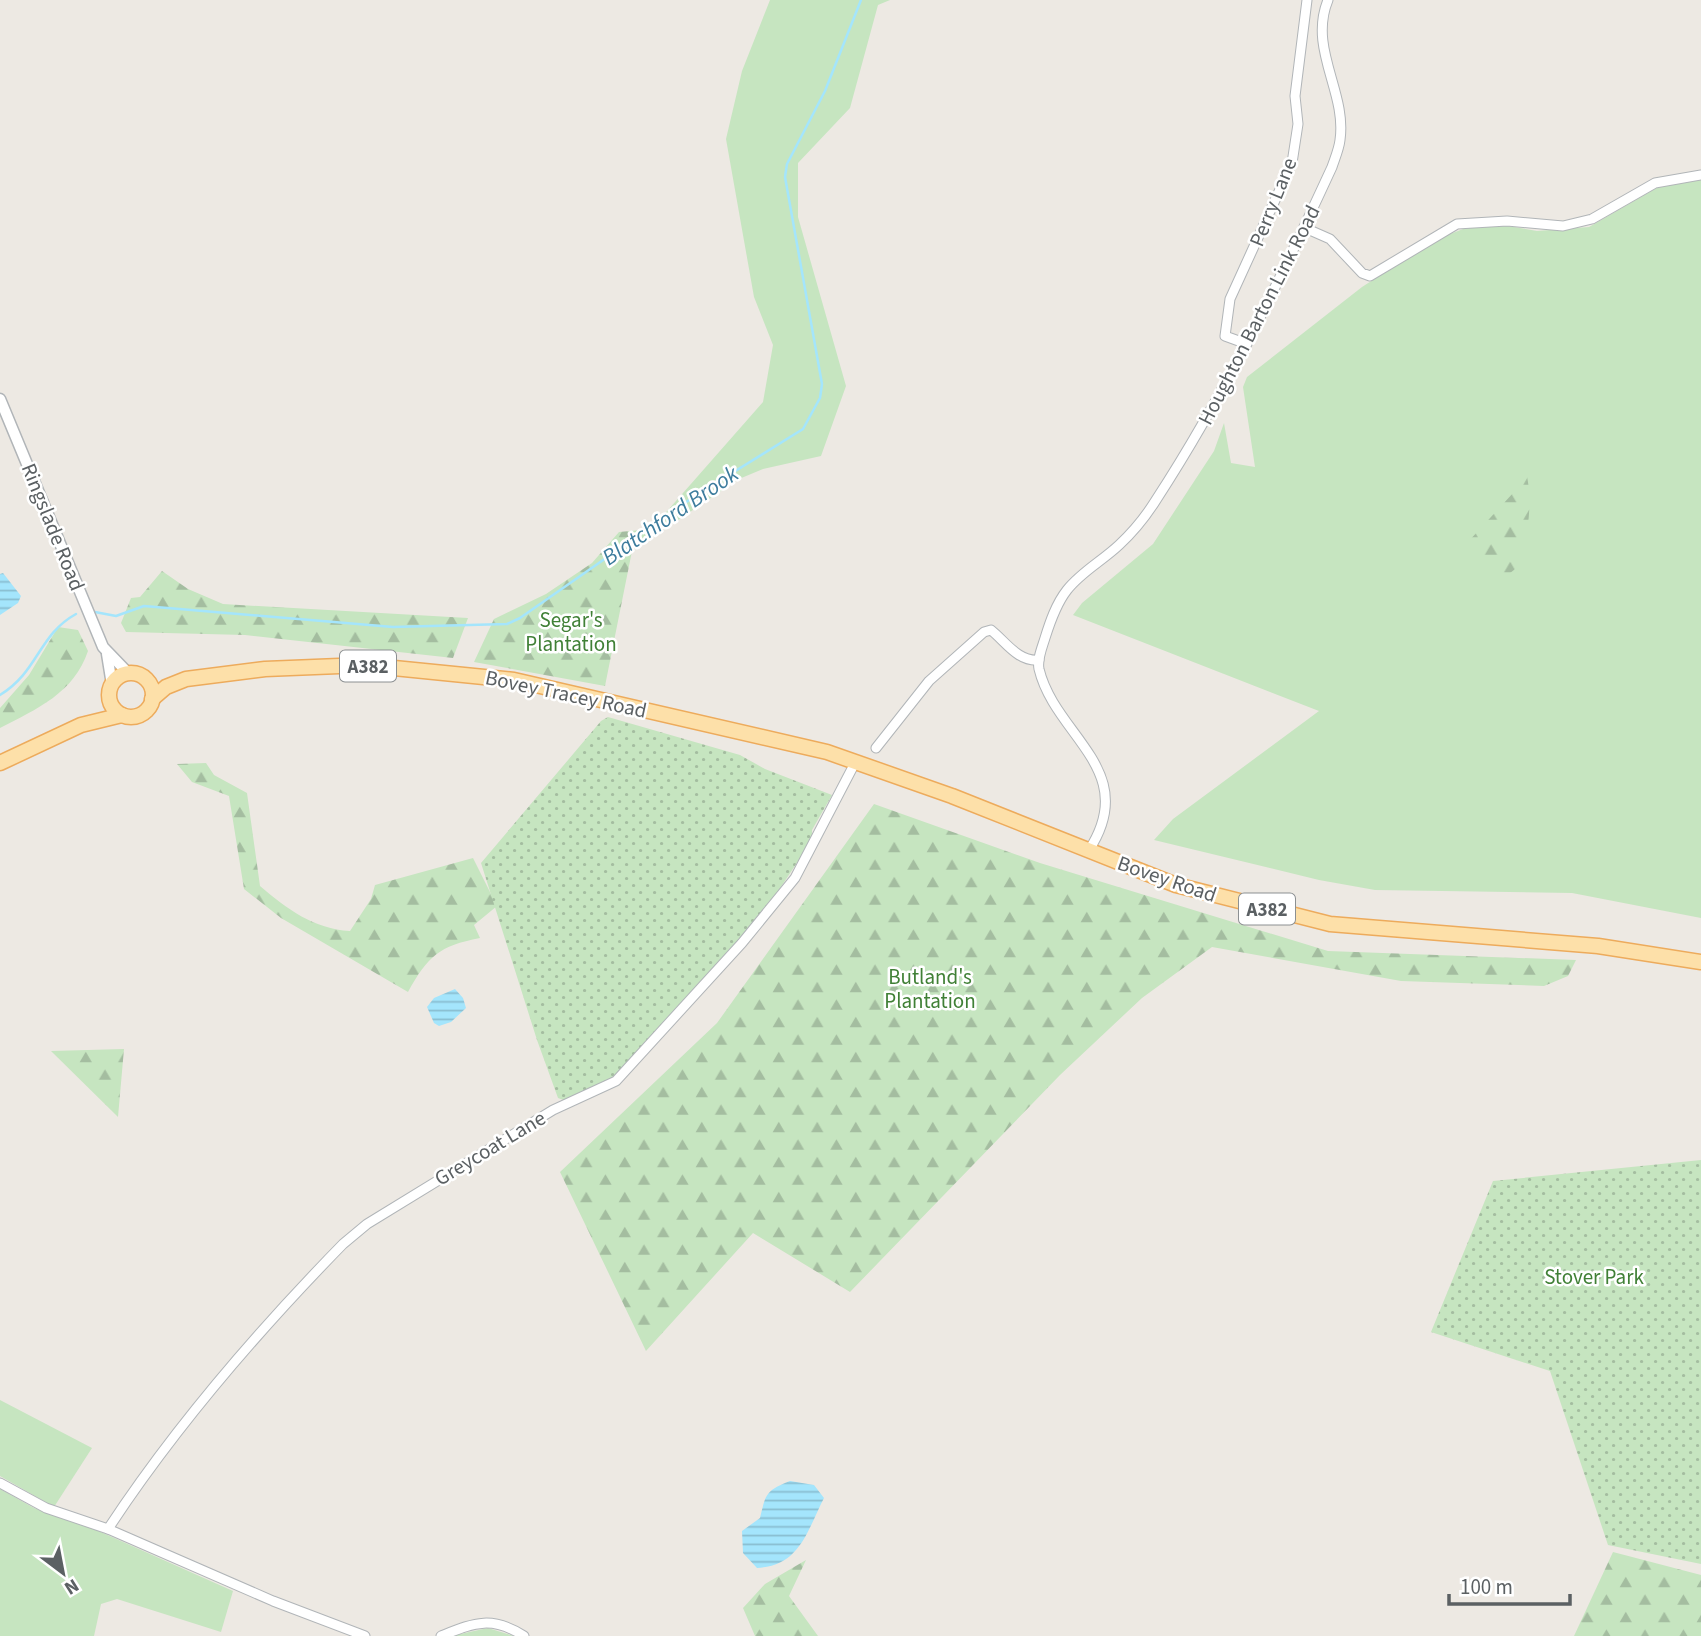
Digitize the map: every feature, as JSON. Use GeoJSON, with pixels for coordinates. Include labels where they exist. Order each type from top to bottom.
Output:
{"type":"FeatureCollection","features":[{"type":"Feature","properties":{"kind":"main road","name":"Bovey Tracey Road"},"geometry":{"type":"LineString","coordinates":[[152,699],[166,687],[186,679],[265,669],[364,665],[464,674],[549,686],[856,761]]}},
{"type":"Feature","properties":{"kind":"main road"},"geometry":{"type":"LineString","coordinates":[[0,763],[82,725],[122,715],[131,717],[144,712],[152,699],[151,687],[145,678],[129,674],[117,679],[111,691],[82,725]]}},
{"type":"Feature","properties":{"kind":"main road","name":"Bovey Tracey Road"},"geometry":{"type":"LineString","coordinates":[[145,678],[179,676],[186,679]]}},
{"type":"Feature","properties":{"kind":"main road"},"geometry":{"type":"LineString","coordinates":[[111,691],[113,707],[122,715]]}},
{"type":"Feature","properties":{"kind":"main road","name":"Bovey Road"},"geometry":{"type":"LineString","coordinates":[[856,761],[1176,885],[1330,924],[1598,946],[1701,962]]}},
{"type":"Feature","properties":{"kind":"street","name":"Perry Lane"},"geometry":{"type":"LineString","coordinates":[[1247,344],[1225,336],[1226,321],[1230,299],[1292,163],[1298,124],[1295,96],[1307,0]]}},
{"type":"Feature","properties":{"kind":"street","name":"Houghton Barton Link Road"},"geometry":{"type":"LineString","coordinates":[[1039,660],[1059,601],[1079,577],[1120,544],[1149,510],[1224,390],[1305,228],[1332,167],[1340,140],[1340,122],[1321,36],[1322,19],[1328,0]]}},
{"type":"Feature","properties":{"kind":"street"},"geometry":{"type":"LineString","coordinates":[[1305,228],[1330,239],[1362,273],[1370,275],[1457,224],[1507,221],[1563,226],[1592,219],[1656,183],[1701,175]]}},
{"type":"Feature","properties":{"kind":"street","name":"Ringslade Road"},"geometry":{"type":"LineString","coordinates":[[0,399],[107,654],[111,691]]}},
{"type":"Feature","properties":{"kind":"street"},"geometry":{"type":"LineString","coordinates":[[876,748],[929,681],[984,632],[991,630],[1020,656],[1029,661],[1039,660],[1040,670],[1059,710],[1096,761],[1105,797],[1098,836],[1089,850]]}},
{"type":"Feature","properties":{"kind":"street","name":"Ringslade Road"},"geometry":{"type":"LineString","coordinates":[[107,654],[129,674]]}},
{"type":"Feature","properties":{"kind":"street","name":"Greycoat Lane"},"geometry":{"type":"LineString","coordinates":[[108,1529],[142,1478],[204,1400],[327,1261],[355,1234],[553,1110],[616,1082],[742,943],[794,878],[856,761]]}},
{"type":"Feature","properties":{"kind":"street"},"geometry":{"type":"LineString","coordinates":[[0,1483],[46,1508],[108,1529],[261,1596],[365,1636]]}},
{"type":"Feature","properties":{"kind":"street"},"geometry":{"type":"LineString","coordinates":[[441,1636],[469,1625],[492,1621],[524,1636]]}},
{"type":"Feature","properties":{"kind":"green space"},"geometry":{"type":"Polygon","coordinates":[[[770,0],[890,0],[878,5],[850,108],[798,163],[798,217],[846,386],[821,456],[763,469],[739,479],[632,551],[763,402],[773,345],[754,297],[726,139],[742,71],[770,0]]]}},
{"type":"Feature","properties":{"kind":"green space"},"geometry":{"type":"Polygon","coordinates":[[[1701,180],[1701,918],[1572,893],[1375,890],[1319,880],[1154,840],[1173,819],[1319,711],[1073,615],[1082,603],[1153,544],[1214,451],[1224,423],[1231,463],[1255,467],[1243,387],[1247,377],[1362,287],[1437,239],[1471,226],[1508,226],[1537,231],[1589,227],[1660,186],[1701,180]]]}},
{"type":"Feature","properties":{"kind":"green space"},"geometry":{"type":"Polygon","coordinates":[[[1525,467],[1529,516],[1525,540],[1520,565],[1504,578],[1467,543],[1514,492],[1525,467]]]}},
{"type":"Feature","properties":{"kind":"green space","name":"Segar's Plantation"},"geometry":{"type":"Polygon","coordinates":[[[652,529],[632,551],[605,686],[474,662],[494,619],[546,594],[592,563],[619,532],[652,529]]]}},
{"type":"Feature","properties":{"kind":"green space"},"geometry":{"type":"Polygon","coordinates":[[[162,571],[188,589],[223,604],[468,618],[453,658],[245,635],[126,632],[121,623],[131,598],[140,597],[162,571]]]}},
{"type":"Feature","properties":{"kind":"green space"},"geometry":{"type":"Polygon","coordinates":[[[58,627],[78,630],[88,651],[82,666],[74,678],[53,698],[0,728],[0,708],[29,675],[58,627]]]}},
{"type":"Feature","properties":{"kind":"green space"},"geometry":{"type":"Polygon","coordinates":[[[608,717],[740,755],[765,769],[832,795],[812,830],[812,840],[767,908],[614,1077],[566,1101],[558,1098],[537,1040],[481,863],[601,721],[608,717]]]}},
{"type":"Feature","properties":{"kind":"green space"},"geometry":{"type":"Polygon","coordinates":[[[206,763],[214,775],[247,793],[260,886],[291,910],[313,922],[350,931],[371,899],[375,885],[473,858],[497,906],[474,925],[480,938],[454,945],[436,954],[408,992],[281,918],[244,889],[229,796],[192,782],[177,764],[206,763]]]}},
{"type":"Feature","properties":{"kind":"green space","name":"Butland's Plantation"},"geometry":{"type":"Polygon","coordinates":[[[874,804],[1040,863],[1328,951],[1576,960],[1568,976],[1544,986],[1401,981],[1212,947],[1142,998],[1060,1075],[850,1292],[753,1233],[646,1351],[560,1172],[717,1023],[874,804]]]}},
{"type":"Feature","properties":{"kind":"green space"},"geometry":{"type":"Polygon","coordinates":[[[124,1049],[118,1117],[51,1051],[124,1049]]]}},
{"type":"Feature","properties":{"kind":"green space","name":"Stover Park"},"geometry":{"type":"Polygon","coordinates":[[[1701,1160],[1701,1564],[1608,1545],[1550,1371],[1431,1332],[1493,1181],[1701,1160]]]}},
{"type":"Feature","properties":{"kind":"green space"},"geometry":{"type":"Polygon","coordinates":[[[0,1400],[92,1448],[54,1507],[0,1476],[0,1400]]]}},
{"type":"Feature","properties":{"kind":"green space"},"geometry":{"type":"Polygon","coordinates":[[[0,1489],[34,1508],[94,1529],[233,1591],[221,1632],[117,1599],[101,1604],[94,1636],[0,1636],[0,1489]]]}},
{"type":"Feature","properties":{"kind":"green space"},"geometry":{"type":"Polygon","coordinates":[[[1613,1552],[1701,1575],[1701,1636],[1574,1636],[1613,1552]]]}},
{"type":"Feature","properties":{"kind":"green space"},"geometry":{"type":"Polygon","coordinates":[[[806,1560],[789,1596],[818,1636],[755,1636],[743,1608],[765,1584],[806,1560]]]}},
{"type":"Feature","properties":{"kind":"green space"},"geometry":{"type":"Polygon","coordinates":[[[488,1628],[514,1636],[451,1636],[488,1628]]]}},
{"type":"Feature","properties":{"kind":"water"},"geometry":{"type":"Polygon","coordinates":[[[3,573],[21,596],[18,603],[0,615],[0,574],[3,573]]]}},
{"type":"Feature","properties":{"kind":"water"},"geometry":{"type":"Polygon","coordinates":[[[455,989],[463,998],[466,1008],[451,1022],[439,1026],[434,1023],[427,1007],[434,998],[455,989]]]}},
{"type":"Feature","properties":{"kind":"water"},"geometry":{"type":"Polygon","coordinates":[[[790,1481],[814,1485],[824,1498],[807,1534],[793,1554],[772,1566],[757,1568],[743,1553],[742,1531],[760,1518],[768,1494],[790,1481]]]}},
{"type":"Feature","properties":{"kind":"waterway","name":"Blatchford Brook"},"geometry":{"type":"LineString","coordinates":[[95,612],[116,616],[144,606],[393,627],[507,624],[520,618],[695,496],[803,429],[820,398],[822,384],[785,177],[787,164],[825,91],[861,0]]}},
{"type":"Feature","properties":{"kind":"waterway","name":"Blatchford Brook"},"geometry":{"type":"LineString","coordinates":[[0,695],[23,675],[54,632],[76,614]]}}]}
